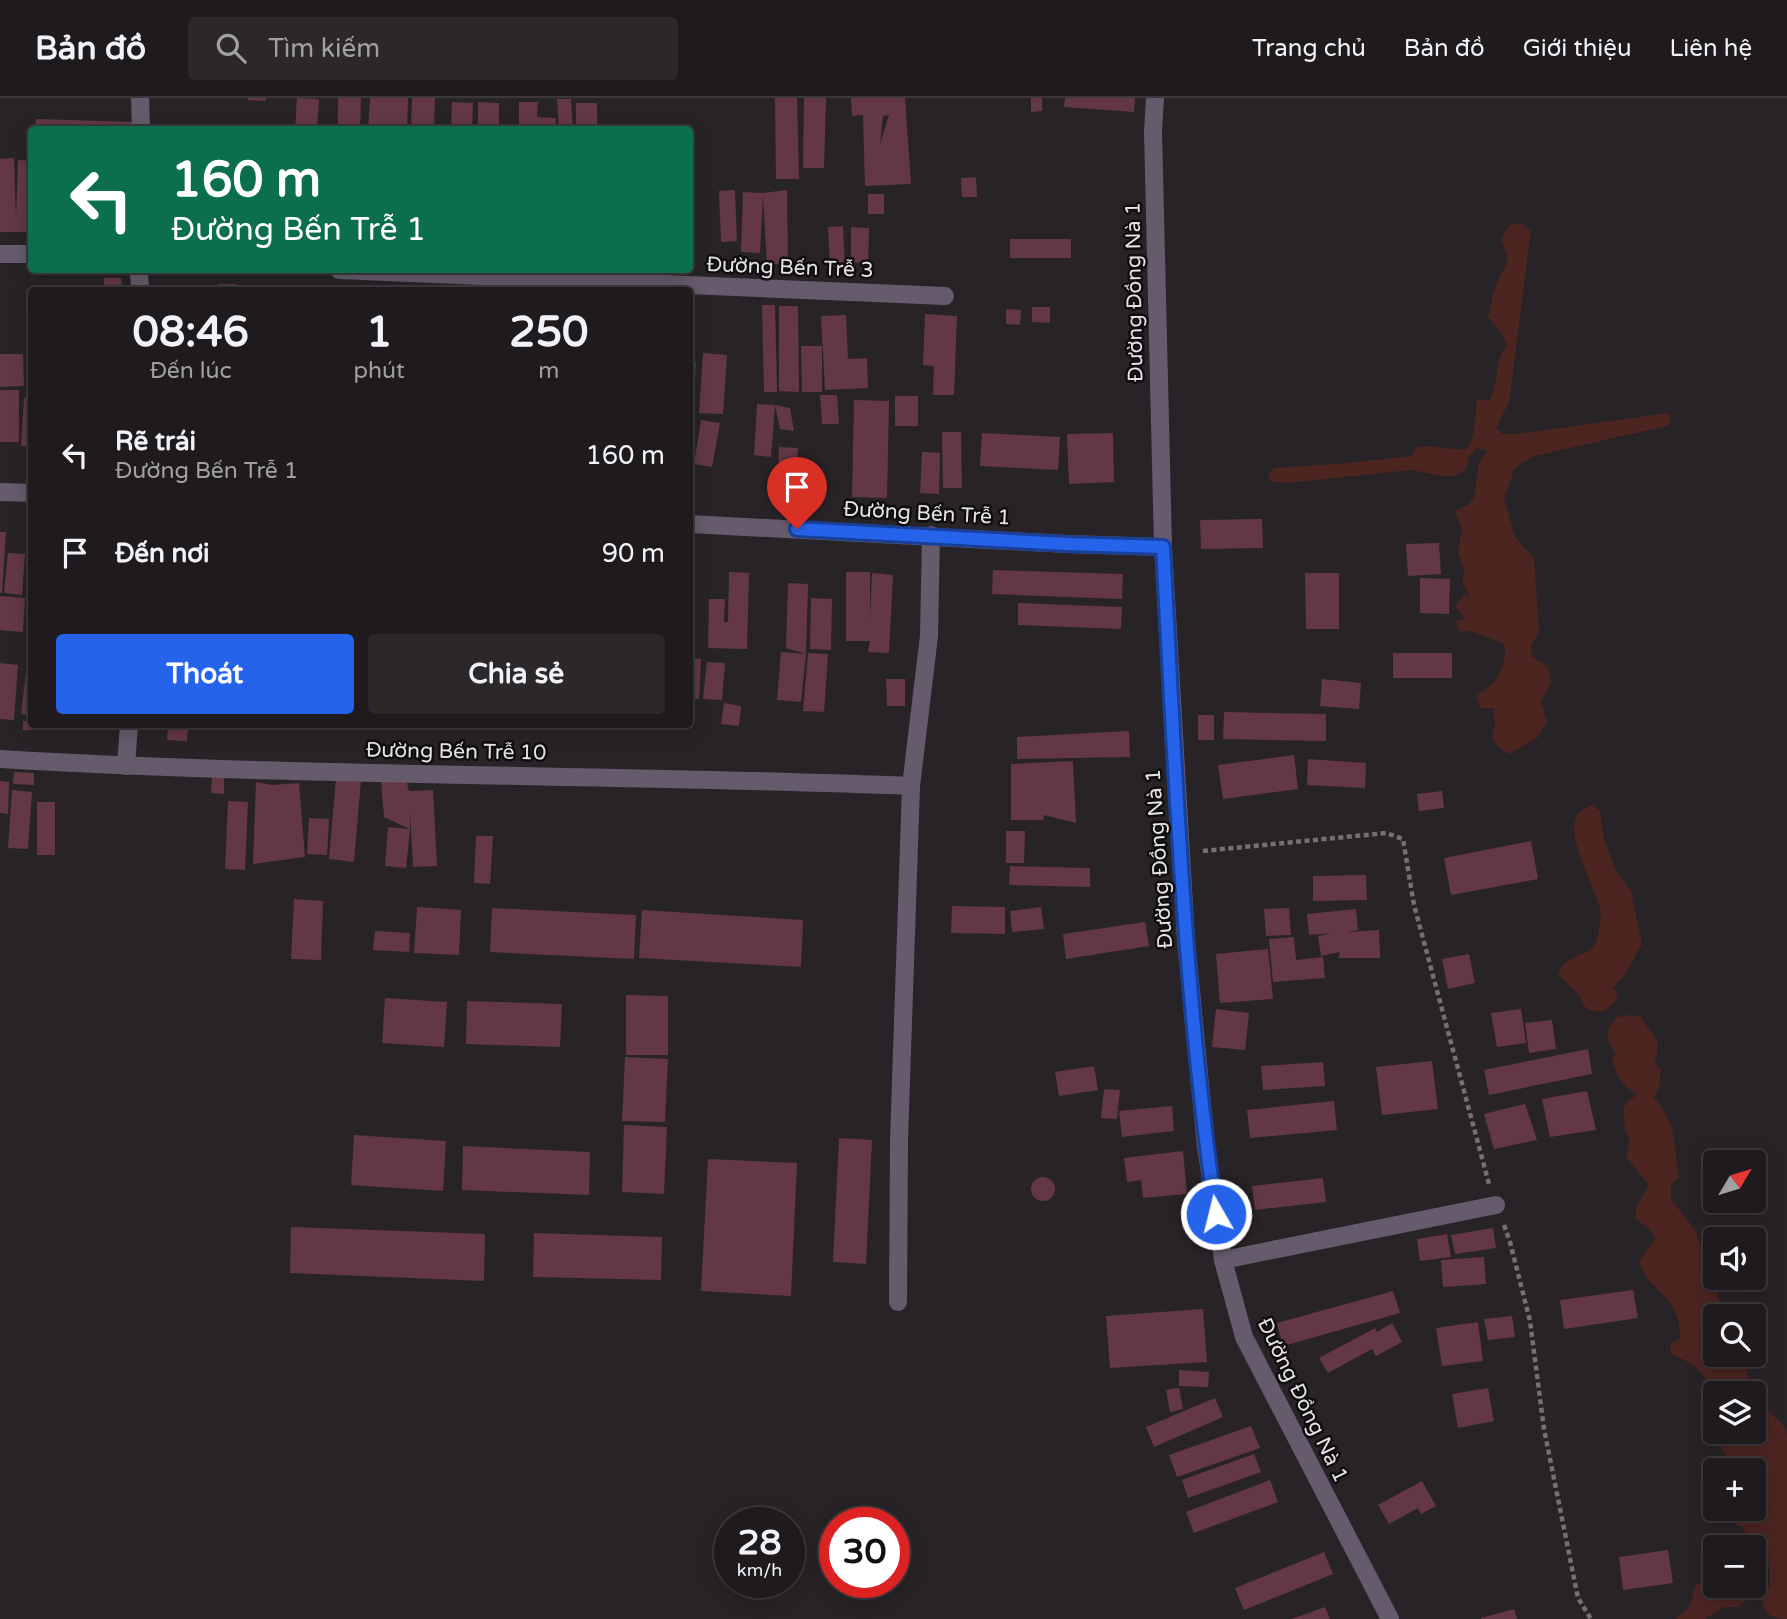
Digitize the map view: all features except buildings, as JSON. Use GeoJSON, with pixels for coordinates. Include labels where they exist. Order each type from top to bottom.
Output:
{"type":"FeatureCollection","features":[{"type":"Feature","properties":{"kind":"street"},"geometry":{"type":"LineString","coordinates":[[139,98],[141,126]]}},
{"type":"Feature","properties":{"kind":"street","name":"Đường Đồng Nà 1"},"geometry":{"type":"LineString","coordinates":[[1155,98],[1153,131],[1163,547],[1186,940],[1206,1146],[1223,1260],[1244,1337],[1390,1619]]}},
{"type":"Feature","properties":{"kind":"street"},"geometry":{"type":"LineString","coordinates":[[0,254],[28,254]]}},
{"type":"Feature","properties":{"kind":"street","name":"Đường Bến Trễ 3"},"geometry":{"type":"LineString","coordinates":[[409,273],[945,296]]}},
{"type":"Feature","properties":{"kind":"street"},"geometry":{"type":"LineString","coordinates":[[0,492],[28,493]]}},
{"type":"Feature","properties":{"kind":"street","name":"Đường Bến Trễ 1"},"geometry":{"type":"LineString","coordinates":[[693,524],[1163,547]]}},
{"type":"Feature","properties":{"kind":"street"},"geometry":{"type":"LineString","coordinates":[[898,1302],[899,1140],[911,786],[929,635],[930,535]]}},
{"type":"Feature","properties":{"kind":"street"},"geometry":{"type":"LineString","coordinates":[[126,766],[129,728]]}},
{"type":"Feature","properties":{"kind":"street","name":"Đường Bến Trễ 10"},"geometry":{"type":"LineString","coordinates":[[0,759],[126,766],[911,786]]}},
{"type":"Feature","properties":{"kind":"street"},"geometry":{"type":"LineString","coordinates":[[1223,1260],[1496,1205]]}},
{"type":"Feature","properties":{"kind":"path"},"geometry":{"type":"LineString","coordinates":[[1181,854],[1386,833],[1403,839],[1414,905],[1478,1145],[1510,1241],[1530,1321],[1544,1429],[1578,1598],[1591,1619]]}},
{"type":"Feature","properties":{"kind":"shaded area"},"geometry":{"type":"Polygon","coordinates":[[[1521,223],[1531,231],[1509,402],[1496,428],[1503,434],[1517,434],[1668,413],[1671,419],[1667,426],[1534,456],[1515,468],[1504,498],[1515,537],[1534,558],[1539,632],[1532,644],[1531,656],[1548,667],[1551,683],[1541,701],[1547,722],[1538,737],[1510,754],[1499,748],[1492,737],[1495,724],[1493,708],[1480,708],[1476,696],[1489,687],[1499,674],[1505,659],[1503,643],[1470,631],[1459,631],[1456,621],[1465,618],[1455,606],[1464,595],[1470,597],[1462,581],[1465,573],[1458,552],[1462,529],[1455,511],[1468,505],[1474,498],[1479,463],[1487,451],[1477,448],[1469,457],[1466,468],[1454,476],[1411,470],[1287,483],[1269,481],[1269,475],[1274,468],[1411,456],[1416,447],[1467,449],[1473,436],[1477,399],[1489,400],[1500,359],[1507,346],[1502,334],[1488,317],[1507,259],[1501,241],[1509,225],[1521,223]]]}},
{"type":"Feature","properties":{"kind":"shaded area"},"geometry":{"type":"Polygon","coordinates":[[[1592,805],[1600,811],[1604,839],[1615,869],[1631,891],[1642,944],[1624,976],[1613,987],[1618,994],[1613,1004],[1599,1011],[1593,1011],[1583,1005],[1579,995],[1558,974],[1566,962],[1593,947],[1599,932],[1600,907],[1577,846],[1575,833],[1578,814],[1592,805]]]}},
{"type":"Feature","properties":{"kind":"shaded area"},"geometry":{"type":"Polygon","coordinates":[[[1641,1016],[1657,1041],[1654,1062],[1661,1070],[1659,1087],[1654,1098],[1671,1126],[1679,1176],[1671,1185],[1671,1199],[1696,1232],[1703,1252],[1703,1290],[1716,1290],[1721,1304],[1703,1304],[1703,1367],[1745,1367],[1750,1381],[1706,1381],[1697,1368],[1670,1353],[1671,1344],[1680,1338],[1679,1323],[1670,1303],[1650,1281],[1639,1262],[1655,1239],[1650,1230],[1635,1218],[1636,1208],[1649,1185],[1626,1157],[1630,1141],[1625,1130],[1623,1109],[1627,1102],[1637,1095],[1624,1083],[1613,1064],[1612,1058],[1616,1054],[1607,1039],[1609,1027],[1617,1017],[1641,1016]]]}},
{"type":"Feature","properties":{"kind":"shaded area"},"geometry":{"type":"Polygon","coordinates":[[[1766,1409],[1785,1428],[1787,1619],[1770,1615],[1761,1599],[1745,1601],[1738,1607],[1723,1607],[1705,1619],[1676,1619],[1687,1610],[1695,1587],[1701,1582],[1703,1598],[1766,1598],[1766,1586],[1770,1586],[1766,1535],[1746,1535],[1744,1528],[1733,1521],[1766,1521],[1766,1458],[1727,1458],[1719,1444],[1766,1444],[1766,1409]]]}},
{"type":"Feature","properties":{"kind":"route"},"geometry":{"type":"LineString","coordinates":[[797,529],[1163,547],[1186,940],[1206,1146],[1216,1214]]}}]}
